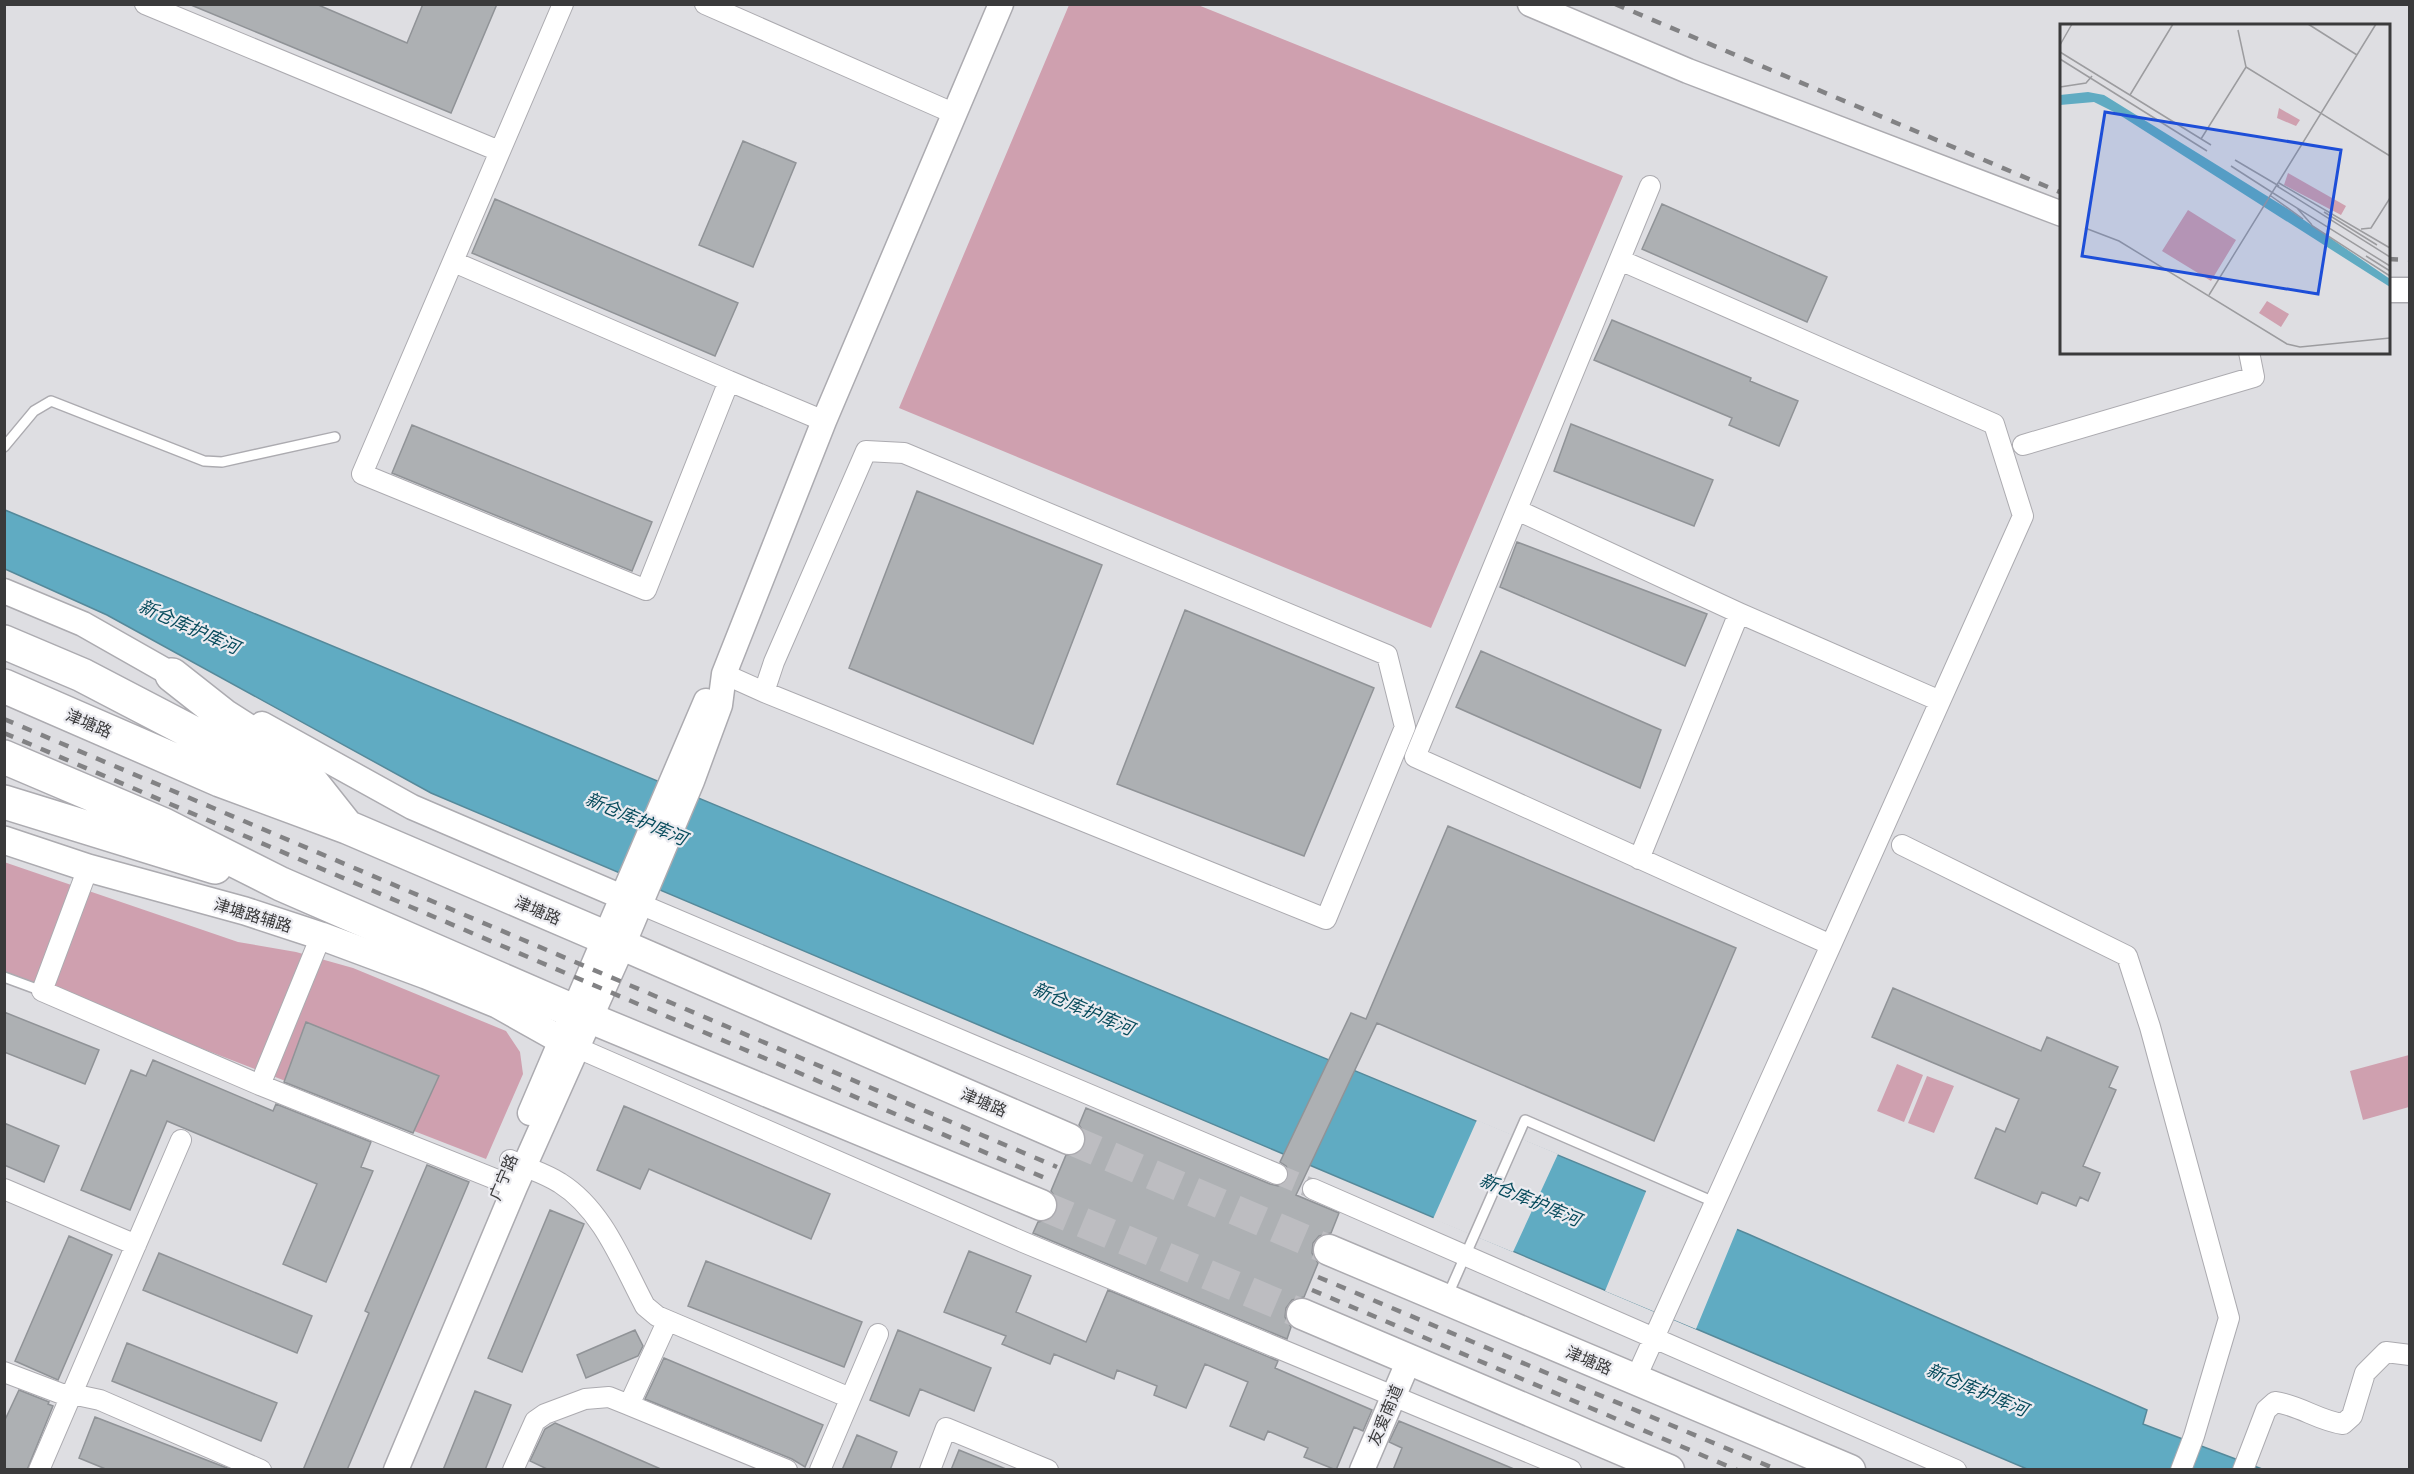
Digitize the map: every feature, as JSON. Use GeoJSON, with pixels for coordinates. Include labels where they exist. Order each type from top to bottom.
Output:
{"type":"FeatureCollection","features":[{"type":"Feature","properties":{"kind":"highway"},"geometry":{"type":"LineString","coordinates":[[4,642],[82,675],[241,758],[347,827]]}},
{"type":"Feature","properties":{"kind":"highway"},"geometry":{"type":"LineString","coordinates":[[172,675],[224,716],[283,755],[305,774],[347,827]]}},
{"type":"Feature","properties":{"kind":"highway","name":"津塘路"},"geometry":{"type":"LineString","coordinates":[[4,687],[220,780],[347,827],[613,941]]}},
{"type":"Feature","properties":{"kind":"highway"},"geometry":{"type":"LineString","coordinates":[[4,757],[164,825],[576,1029]]}},
{"type":"Feature","properties":{"kind":"highway"},"geometry":{"type":"LineString","coordinates":[[4,802],[193,861],[280,884]]}},
{"type":"Feature","properties":{"kind":"main road","name":"津塘路辅路"},"geometry":{"type":"LineString","coordinates":[[4,840],[88,868],[245,911],[321,936],[497,1004],[576,1029]]}},
{"type":"Feature","properties":{"kind":"main road","name":"津塘路"},"geometry":{"type":"LineString","coordinates":[[613,941],[1069,1139]]}},
{"type":"Feature","properties":{"kind":"main road"},"geometry":{"type":"LineString","coordinates":[[576,1029],[1041,1205]]}},
{"type":"Feature","properties":{"kind":"main road","name":"津塘路"},"geometry":{"type":"LineString","coordinates":[[1329,1250],[1850,1470]]}},
{"type":"Feature","properties":{"kind":"main road"},"geometry":{"type":"LineString","coordinates":[[1302,1314],[1669,1470]]}},
{"type":"Feature","properties":{"kind":"street"},"geometry":{"type":"LineString","coordinates":[[145,4],[499,151]]}},
{"type":"Feature","properties":{"kind":"street"},"geometry":{"type":"LineString","coordinates":[[563,4],[362,474],[646,590],[729,381]]}},
{"type":"Feature","properties":{"kind":"street"},"geometry":{"type":"LineString","coordinates":[[705,4],[953,113]]}},
{"type":"Feature","properties":{"kind":"street","name":"广宁路"},"geometry":{"type":"LineString","coordinates":[[379,1470],[576,1029],[682,777],[720,705],[724,674],[824,421],[1001,4]]}},
{"type":"Feature","properties":{"kind":"street"},"geometry":{"type":"LineString","coordinates":[[1530,4],[1688,71],[2060,213]]}},
{"type":"Feature","properties":{"kind":"street"},"geometry":{"type":"LineString","coordinates":[[1650,186],[1415,757],[1831,945]]}},
{"type":"Feature","properties":{"kind":"street"},"geometry":{"type":"LineString","coordinates":[[1620,260],[1995,424],[2023,516],[1635,1380]]}},
{"type":"Feature","properties":{"kind":"street"},"geometry":{"type":"LineString","coordinates":[[454,262],[824,421]]}},
{"type":"Feature","properties":{"kind":"street"},"geometry":{"type":"LineString","coordinates":[[2390,290],[2409,290]]}},
{"type":"Feature","properties":{"kind":"street"},"geometry":{"type":"LineString","coordinates":[[2023,445],[2254,377],[2249,354]]}},
{"type":"Feature","properties":{"kind":"street"},"geometry":{"type":"LineString","coordinates":[[724,674],[764,692],[1326,919],[1405,727],[1388,655],[904,453],[866,451],[774,662],[764,692]]}},
{"type":"Feature","properties":{"kind":"street"},"geometry":{"type":"LineString","coordinates":[[1517,510],[1739,613],[1940,701]]}},
{"type":"Feature","properties":{"kind":"street"},"geometry":{"type":"LineString","coordinates":[[4,591],[83,624],[412,807],[634,894],[1277,1174]]}},
{"type":"Feature","properties":{"kind":"street"},"geometry":{"type":"LineString","coordinates":[[1639,859],[1739,613]]}},
{"type":"Feature","properties":{"kind":"street"},"geometry":{"type":"LineString","coordinates":[[1902,845],[2127,956],[2150,1027],[2229,1318],[2194,1436],[2181,1470]]}},
{"type":"Feature","properties":{"kind":"street"},"geometry":{"type":"LineString","coordinates":[[88,868],[42,991],[260,1084],[513,1173],[558,1182],[578,1196],[600,1221],[645,1306],[667,1322],[850,1398]]}},
{"type":"Feature","properties":{"kind":"street"},"geometry":{"type":"LineString","coordinates":[[260,1084],[321,936]]}},
{"type":"Feature","properties":{"kind":"street"},"geometry":{"type":"LineString","coordinates":[[576,1029],[1023,1242],[1571,1470]]}},
{"type":"Feature","properties":{"kind":"street"},"geometry":{"type":"LineString","coordinates":[[39,1470],[181,1140]]}},
{"type":"Feature","properties":{"kind":"street","name":"广宁路"},"geometry":{"type":"LineString","coordinates":[[396,1470],[513,1173]]}},
{"type":"Feature","properties":{"kind":"street"},"geometry":{"type":"LineString","coordinates":[[4,1189],[136,1245]]}},
{"type":"Feature","properties":{"kind":"street"},"geometry":{"type":"LineString","coordinates":[[1313,1189],[1956,1470]]}},
{"type":"Feature","properties":{"kind":"street"},"geometry":{"type":"LineString","coordinates":[[629,1405],[667,1322]]}},
{"type":"Feature","properties":{"kind":"street"},"geometry":{"type":"LineString","coordinates":[[820,1470],[878,1334]]}},
{"type":"Feature","properties":{"kind":"street"},"geometry":{"type":"LineString","coordinates":[[2245,1465],[2266,1410],[2275,1402],[2285,1403],[2332,1423],[2343,1424],[2352,1416],[2365,1372],[2386,1352],[2409,1355]]}},
{"type":"Feature","properties":{"kind":"street","name":"友爱南道"},"geometry":{"type":"LineString","coordinates":[[1362,1470],[1409,1360]]}},
{"type":"Feature","properties":{"kind":"street"},"geometry":{"type":"LineString","coordinates":[[4,1372],[62,1394],[99,1400],[261,1470]]}},
{"type":"Feature","properties":{"kind":"street"},"geometry":{"type":"LineString","coordinates":[[513,1470],[535,1421],[545,1414],[585,1399],[609,1397],[787,1470]]}},
{"type":"Feature","properties":{"kind":"street"},"geometry":{"type":"LineString","coordinates":[[930,1470],[946,1428],[1048,1470]]}},
{"type":"Feature","properties":{"kind":"lane"},"geometry":{"type":"LineString","coordinates":[[4,447],[34,411],[51,401],[204,461],[222,462],[335,436]]}},
{"type":"Feature","properties":{"kind":"lane"},"geometry":{"type":"LineString","coordinates":[[4,977],[42,991]]}},
{"type":"Feature","properties":{"kind":"lane"},"geometry":{"type":"LineString","coordinates":[[1447,1298],[1525,1120],[1714,1202]]}},
{"type":"Feature","properties":{"kind":"shaded area"},"geometry":{"type":"Polygon","coordinates":[[[1069,5],[1198,5],[1623,176],[1431,628],[899,408],[1069,5]]]}},
{"type":"Feature","properties":{"kind":"shaded area"},"geometry":{"type":"Polygon","coordinates":[[[4,862],[238,942],[296,952],[353,968],[506,1031],[520,1052],[523,1074],[486,1159],[5,972],[4,862]]]}},
{"type":"Feature","properties":{"kind":"shaded area"},"geometry":{"type":"Polygon","coordinates":[[[2409,1055],[2409,1107],[2363,1120],[2350,1071],[2409,1055]]]}},
{"type":"Feature","properties":{"kind":"shaded area"},"geometry":{"type":"Polygon","coordinates":[[[1897,1064],[1923,1075],[1904,1122],[1877,1111],[1897,1064]]]}},
{"type":"Feature","properties":{"kind":"shaded area"},"geometry":{"type":"Polygon","coordinates":[[[1927,1076],[1954,1086],[1934,1133],[1908,1123],[1927,1076]]]}},
{"type":"Feature","properties":{"kind":"water","name":"新仓库护库河"},"geometry":{"type":"Polygon","coordinates":[[[5,510],[1748,1234],[2147,1410],[2143,1424],[2262,1469],[2027,1469],[431,793],[107,615],[5,569],[5,510]]]}},
{"type":"Feature","properties":{"kind":"pier"},"geometry":{"type":"Polygon","coordinates":[[[1477,1120],[1558,1154],[1513,1252],[1433,1219],[1477,1120]]]}},
{"type":"Feature","properties":{"kind":"pier"},"geometry":{"type":"Polygon","coordinates":[[[1647,1189],[1738,1227],[1696,1329],[1605,1291],[1647,1189]]]}},
{"type":"Feature","properties":{"kind":"building"},"geometry":{"type":"Polygon","coordinates":[[[316,4],[407,43],[423,4],[497,4],[451,113],[191,5],[316,4]]]}},
{"type":"Feature","properties":{"kind":"building"},"geometry":{"type":"Polygon","coordinates":[[[743,141],[796,163],[753,267],[699,245],[743,141]]]}},
{"type":"Feature","properties":{"kind":"building"},"geometry":{"type":"Polygon","coordinates":[[[495,199],[738,303],[715,356],[472,253],[495,199]]]}},
{"type":"Feature","properties":{"kind":"building"},"geometry":{"type":"Polygon","coordinates":[[[1662,204],[1827,277],[1807,322],[1642,249],[1662,204]]]}},
{"type":"Feature","properties":{"kind":"building"},"geometry":{"type":"Polygon","coordinates":[[[1612,320],[1751,378],[1750,381],[1798,401],[1779,446],[1729,425],[1732,418],[1594,360],[1612,320]]]}},
{"type":"Feature","properties":{"kind":"building"},"geometry":{"type":"Polygon","coordinates":[[[1571,424],[1713,480],[1694,526],[1554,471],[1571,424]]]}},
{"type":"Feature","properties":{"kind":"building"},"geometry":{"type":"Polygon","coordinates":[[[412,425],[652,522],[632,571],[392,473],[412,425]]]}},
{"type":"Feature","properties":{"kind":"building"},"geometry":{"type":"Polygon","coordinates":[[[917,491],[1102,565],[1033,744],[849,668],[917,491]]]}},
{"type":"Feature","properties":{"kind":"building"},"geometry":{"type":"Polygon","coordinates":[[[1517,542],[1707,614],[1685,666],[1500,587],[1517,542]]]}},
{"type":"Feature","properties":{"kind":"building"},"geometry":{"type":"Polygon","coordinates":[[[1185,610],[1374,688],[1304,856],[1117,784],[1185,610]]]}},
{"type":"Feature","properties":{"kind":"building"},"geometry":{"type":"Polygon","coordinates":[[[1481,651],[1661,730],[1640,788],[1456,707],[1481,651]]]}},
{"type":"Feature","properties":{"kind":"building"},"geometry":{"type":"Polygon","coordinates":[[[1448,826],[1736,948],[1654,1141],[1377,1023],[1296,1195],[1339,1213],[1331,1233],[1319,1236],[1313,1243],[1312,1253],[1318,1263],[1304,1297],[1292,1300],[1286,1308],[1285,1317],[1291,1327],[1287,1339],[1033,1233],[1038,1222],[1051,1219],[1057,1212],[1058,1202],[1051,1191],[1066,1155],[1079,1153],[1085,1145],[1086,1136],[1079,1125],[1086,1108],[1270,1184],[1278,1186],[1285,1183],[1289,1172],[1280,1162],[1351,1013],[1366,1019],[1448,826]]]}},
{"type":"Feature","properties":{"kind":"building"},"geometry":{"type":"Polygon","coordinates":[[[1893,988],[2041,1051],[2047,1037],[2118,1067],[2109,1087],[2116,1090],[2083,1166],[2100,1173],[2088,1201],[2080,1197],[2076,1206],[2042,1192],[2037,1204],[1975,1178],[1996,1128],[2005,1132],[2019,1099],[1872,1037],[1893,988]]]}},
{"type":"Feature","properties":{"kind":"building"},"geometry":{"type":"Polygon","coordinates":[[[4,1012],[99,1050],[85,1084],[4,1052],[4,1012]]]}},
{"type":"Feature","properties":{"kind":"building"},"geometry":{"type":"Polygon","coordinates":[[[306,1022],[439,1076],[413,1133],[284,1082],[306,1022]]]}},
{"type":"Feature","properties":{"kind":"building"},"geometry":{"type":"Polygon","coordinates":[[[153,1060],[273,1111],[276,1104],[371,1142],[361,1167],[373,1171],[326,1282],[283,1264],[317,1184],[167,1121],[130,1210],[81,1190],[131,1070],[146,1076],[153,1060]]]}},
{"type":"Feature","properties":{"kind":"building"},"geometry":{"type":"Polygon","coordinates":[[[624,1106],[830,1194],[811,1239],[649,1169],[640,1189],[597,1170],[624,1106]]]}},
{"type":"Feature","properties":{"kind":"building"},"geometry":{"type":"Polygon","coordinates":[[[4,1123],[59,1146],[44,1182],[4,1165],[4,1123]]]}},
{"type":"Feature","properties":{"kind":"building"},"geometry":{"type":"Polygon","coordinates":[[[427,1165],[469,1182],[347,1470],[303,1470],[369,1313],[365,1311],[427,1165]]]}},
{"type":"Feature","properties":{"kind":"building"},"geometry":{"type":"Polygon","coordinates":[[[550,1210],[584,1224],[522,1372],[488,1358],[550,1210]]]}},
{"type":"Feature","properties":{"kind":"building"},"geometry":{"type":"Polygon","coordinates":[[[69,1236],[112,1255],[58,1380],[15,1361],[69,1236]]]}},
{"type":"Feature","properties":{"kind":"building"},"geometry":{"type":"Polygon","coordinates":[[[969,1251],[1031,1276],[1016,1312],[1086,1342],[1108,1290],[1278,1361],[1275,1368],[1372,1410],[1363,1431],[1354,1427],[1336,1470],[1304,1457],[1308,1448],[1268,1431],[1264,1440],[1230,1426],[1248,1382],[1205,1364],[1186,1408],[1154,1395],[1157,1386],[1117,1370],[1114,1379],[1054,1354],[1050,1364],[1002,1344],[1006,1336],[944,1312],[969,1251]]]}},
{"type":"Feature","properties":{"kind":"building"},"geometry":{"type":"Polygon","coordinates":[[[159,1253],[312,1316],[297,1353],[143,1290],[159,1253]]]}},
{"type":"Feature","properties":{"kind":"building"},"geometry":{"type":"Polygon","coordinates":[[[706,1261],[862,1322],[844,1367],[688,1306],[706,1261]]]}},
{"type":"Feature","properties":{"kind":"building"},"geometry":{"type":"Polygon","coordinates":[[[635,1330],[643,1346],[638,1356],[586,1378],[577,1355],[635,1330]]]}},
{"type":"Feature","properties":{"kind":"building"},"geometry":{"type":"Polygon","coordinates":[[[898,1330],[991,1368],[974,1411],[920,1389],[909,1416],[870,1400],[898,1330]]]}},
{"type":"Feature","properties":{"kind":"building"},"geometry":{"type":"Polygon","coordinates":[[[127,1343],[277,1403],[261,1441],[112,1381],[127,1343]]]}},
{"type":"Feature","properties":{"kind":"building"},"geometry":{"type":"Polygon","coordinates":[[[664,1358],[823,1425],[805,1467],[792,1459],[645,1399],[664,1358]]]}},
{"type":"Feature","properties":{"kind":"building"},"geometry":{"type":"Polygon","coordinates":[[[19,1390],[49,1402],[48,1404],[53,1406],[27,1470],[4,1470],[4,1422],[19,1390]]]}},
{"type":"Feature","properties":{"kind":"building"},"geometry":{"type":"Polygon","coordinates":[[[475,1391],[511,1405],[485,1470],[443,1470],[475,1391]]]}},
{"type":"Feature","properties":{"kind":"building"},"geometry":{"type":"Polygon","coordinates":[[[95,1417],[227,1468],[226,1470],[108,1470],[79,1458],[95,1417]]]}},
{"type":"Feature","properties":{"kind":"building"},"geometry":{"type":"Polygon","coordinates":[[[1399,1421],[1514,1470],[1393,1470],[1402,1448],[1389,1442],[1399,1421]]]}},
{"type":"Feature","properties":{"kind":"building"},"geometry":{"type":"Polygon","coordinates":[[[555,1423],[663,1470],[549,1470],[530,1461],[545,1429],[555,1423]]]}},
{"type":"Feature","properties":{"kind":"building"},"geometry":{"type":"Polygon","coordinates":[[[857,1435],[897,1452],[890,1470],[842,1470],[857,1435]]]}},
{"type":"Feature","properties":{"kind":"building"},"geometry":{"type":"Polygon","coordinates":[[[959,1450],[1006,1469],[1006,1470],[951,1470],[959,1450]]]}},
{"type":"Feature","properties":{"kind":"tunnel"},"geometry":{"type":"LineString","coordinates":[[1069,1139],[1329,1250]]}},
{"type":"Feature","properties":{"kind":"tunnel"},"geometry":{"type":"LineString","coordinates":[[1277,1174],[1313,1189]]}},
{"type":"Feature","properties":{"kind":"tunnel"},"geometry":{"type":"LineString","coordinates":[[1041,1205],[1302,1314]]}},
{"type":"Feature","properties":{"kind":"railway"},"geometry":{"type":"LineString","coordinates":[[1615,4],[2060,192]]}},
{"type":"Feature","properties":{"kind":"railway"},"geometry":{"type":"LineString","coordinates":[[2390,259],[2410,260]]}},
{"type":"Feature","properties":{"kind":"railway"},"geometry":{"type":"LineString","coordinates":[[4,719],[1057,1167]]}},
{"type":"Feature","properties":{"kind":"railway"},"geometry":{"type":"LineString","coordinates":[[4,733],[1052,1181]]}},
{"type":"Feature","properties":{"kind":"railway"},"geometry":{"type":"LineString","coordinates":[[1318,1277],[1778,1470]]}},
{"type":"Feature","properties":{"kind":"railway"},"geometry":{"type":"LineString","coordinates":[[1312,1290],[1737,1470]]}}]}
